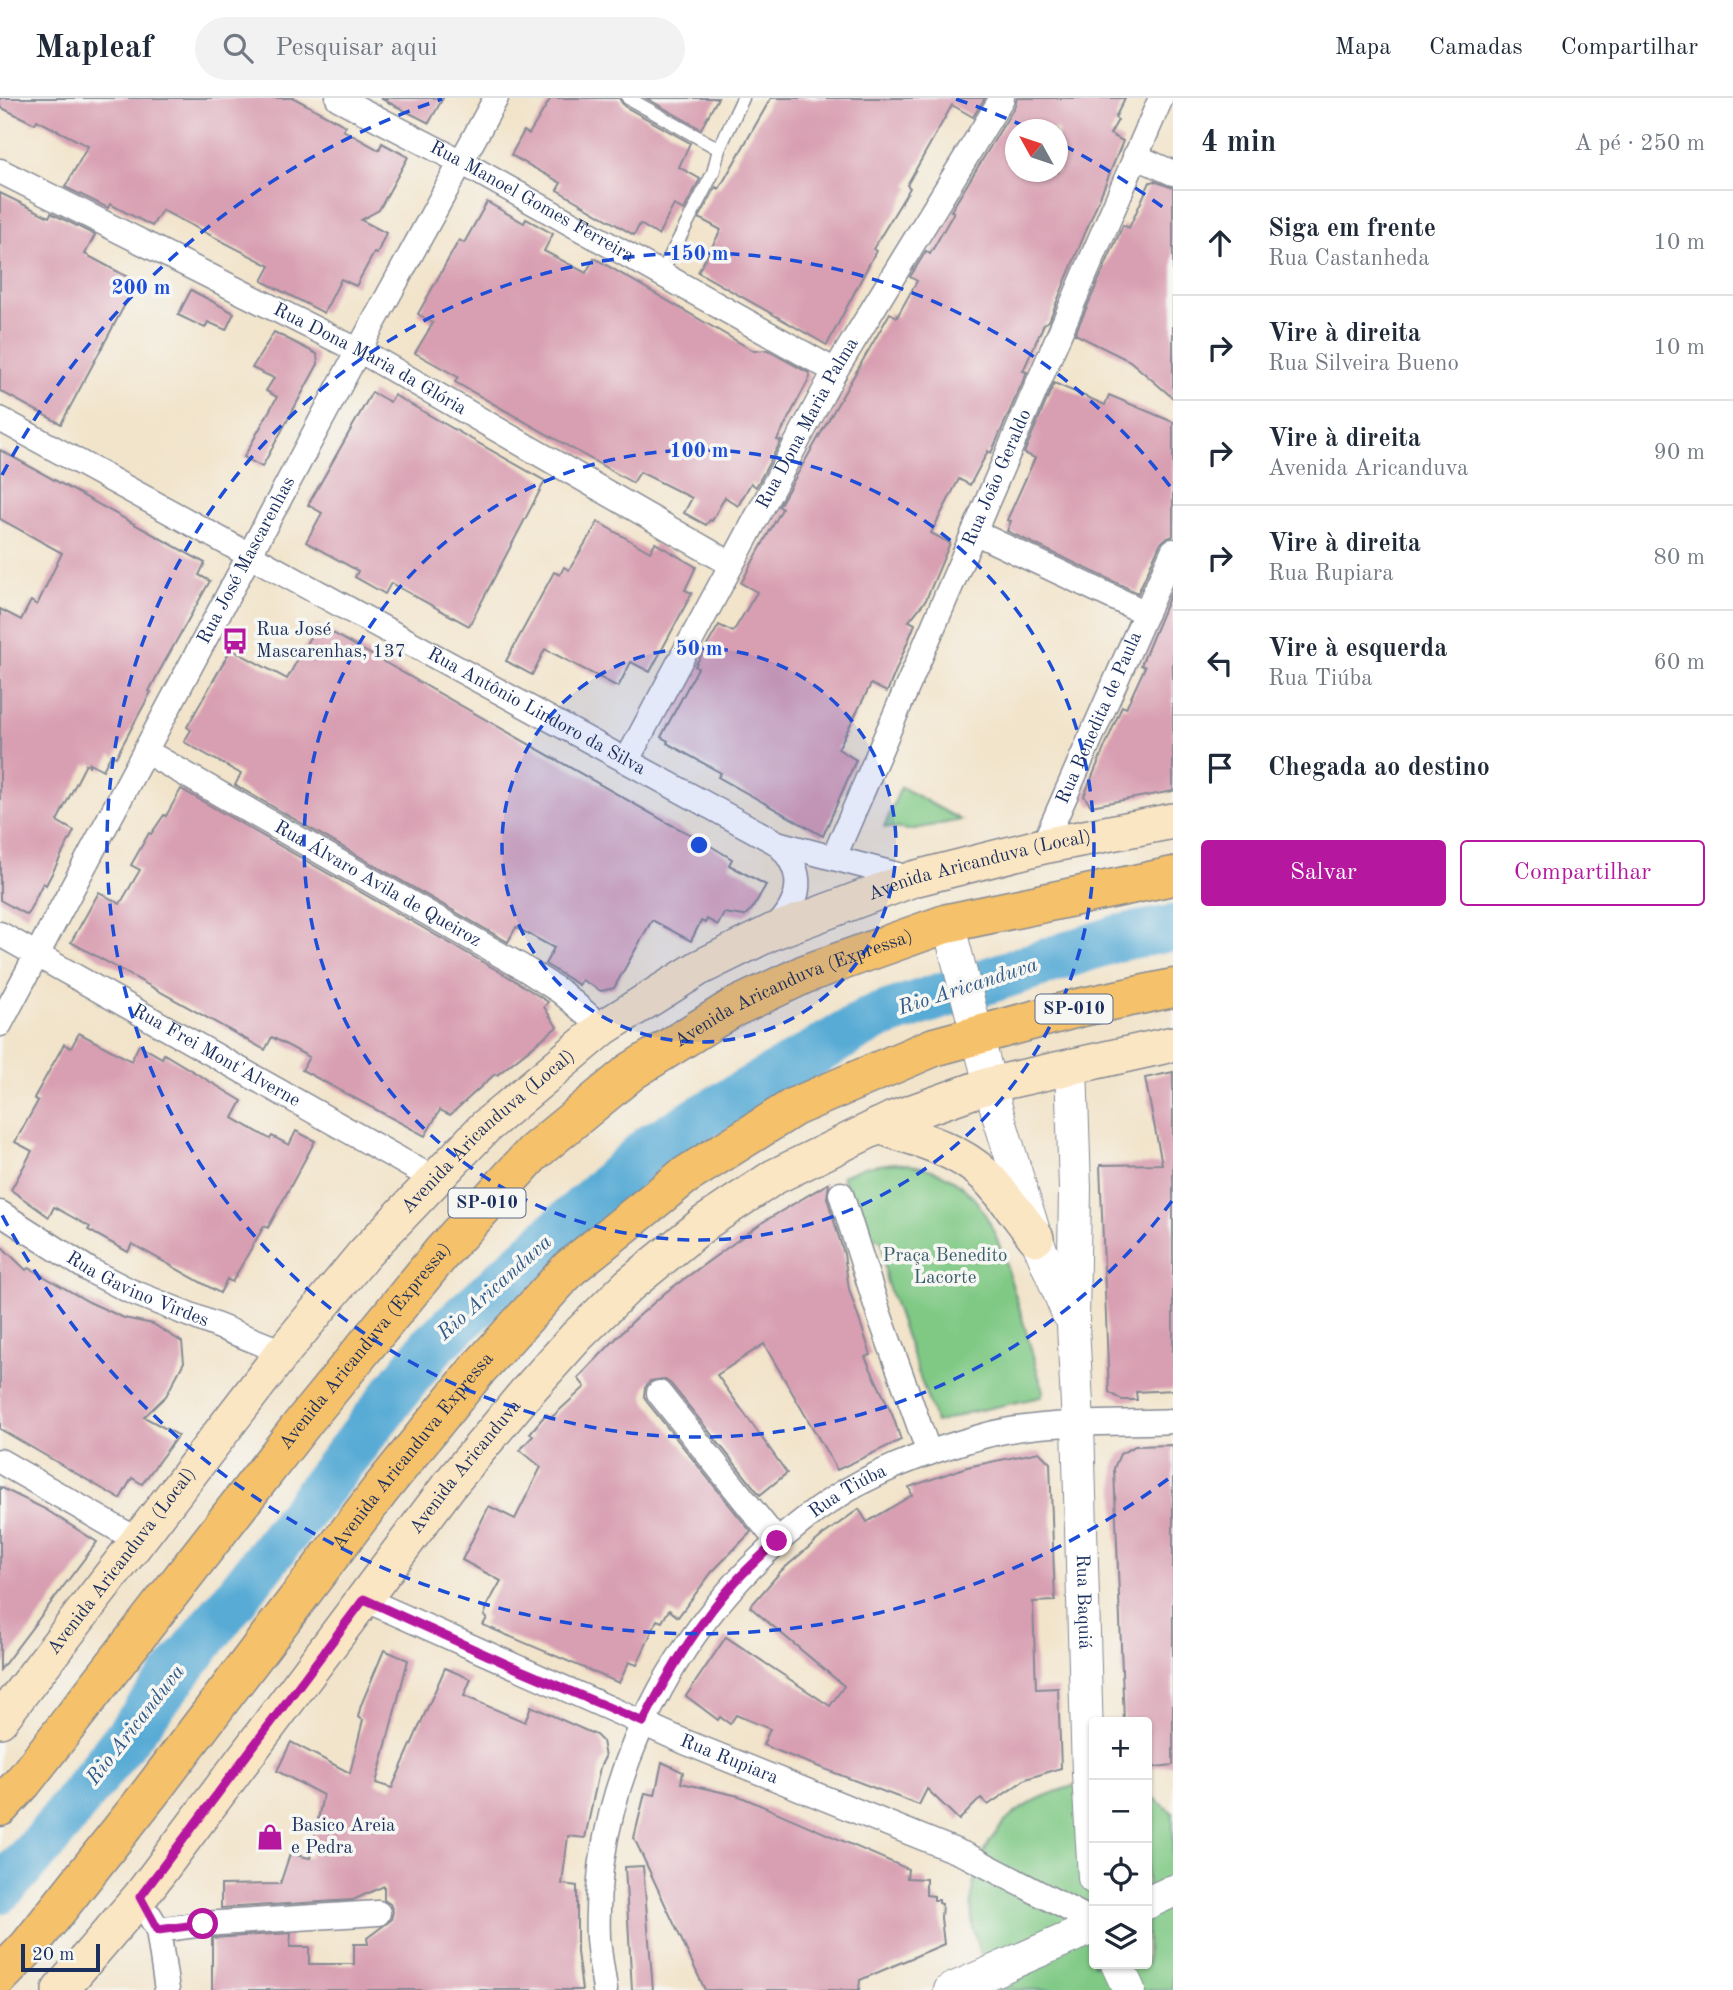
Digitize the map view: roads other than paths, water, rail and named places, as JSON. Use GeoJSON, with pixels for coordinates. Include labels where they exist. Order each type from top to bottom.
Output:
{"type":"FeatureCollection","features":[{"type":"Feature","properties":{"kind":"highway","name":"Avenida Aricanduva (Expressa)"},"geometry":{"type":"LineString","coordinates":[[0,1807],[32,1771],[340,1377],[443,1251],[533,1153],[632,1071],[731,1009],[805,974],[950,930],[1173,876]]}},
{"type":"Feature","properties":{"kind":"highway","name":"SP-010"},"geometry":{"type":"LineString","coordinates":[[974,1026],[1173,988]]}},
{"type":"Feature","properties":{"kind":"highway","name":"Avenida Aricanduva Expressa"},"geometry":{"type":"LineString","coordinates":[[0,1976],[28,1947],[150,1793],[381,1489],[478,1369],[570,1268],[683,1177],[794,1107],[934,1047],[974,1026]]}},
{"type":"Feature","properties":{"kind":"main road","name":"Avenida Aricanduva (Local)"},"geometry":{"type":"LineString","coordinates":[[0,1720],[283,1352],[364,1254],[485,1127],[603,1028],[699,968],[772,932],[913,879],[1043,846],[1173,821]]}},
{"type":"Feature","properties":{"kind":"main road"},"geometry":{"type":"LineString","coordinates":[[989,1085],[1173,1044]]}},
{"type":"Feature","properties":{"kind":"main road","name":"Avenida Aricanduva"},"geometry":{"type":"LineString","coordinates":[[60,1990],[140,1897],[450,1484],[576,1337],[629,1285],[706,1222],[774,1177],[878,1126],[989,1085]]}},
{"type":"Feature","properties":{"kind":"main road"},"geometry":{"type":"LineString","coordinates":[[878,1126],[933,1144],[967,1161],[986,1176],[1036,1238]]}},
{"type":"Feature","properties":{"kind":"street","name":"Rua Manoel Gomes Ferreira"},"geometry":{"type":"LineString","coordinates":[[338,98],[463,163],[835,371]]}},
{"type":"Feature","properties":{"kind":"street","name":"Rua José Mascarenhas"},"geometry":{"type":"LineString","coordinates":[[0,1024],[358,351],[463,163],[496,98]]}},
{"type":"Feature","properties":{"kind":"street","name":"Rua Dona Maria Palma"},"geometry":{"type":"LineString","coordinates":[[627,760],[835,371],[1002,98]]}},
{"type":"Feature","properties":{"kind":"street","name":"Rua João Geraldo"},"geometry":{"type":"LineString","coordinates":[[834,857],[1161,98]]}},
{"type":"Feature","properties":{"kind":"street"},"geometry":{"type":"LineString","coordinates":[[1135,156],[1173,173]]}},
{"type":"Feature","properties":{"kind":"street","name":"Rua Dona Maria da Glória"},"geometry":{"type":"LineString","coordinates":[[0,170],[358,351],[732,564]]}},
{"type":"Feature","properties":{"kind":"street","name":"Rua Antônio Lindoro da Silva"},"geometry":{"type":"LineString","coordinates":[[0,419],[777,843],[913,879]]}},
{"type":"Feature","properties":{"kind":"street"},"geometry":{"type":"LineString","coordinates":[[974,532],[1146,613]]}},
{"type":"Feature","properties":{"kind":"street","name":"Rua Benedita de Paula"},"geometry":{"type":"LineString","coordinates":[[1043,846],[1173,551]]}},
{"type":"Feature","properties":{"kind":"street","name":"Rua Álvaro Avila de Queiroz"},"geometry":{"type":"LineString","coordinates":[[145,751],[522,967],[561,992],[603,1028]]}},
{"type":"Feature","properties":{"kind":"street"},"geometry":{"type":"LineString","coordinates":[[772,932],[789,915],[796,890],[793,862],[777,843]]}},
{"type":"Feature","properties":{"kind":"street","name":"Rua Baquiá"},"geometry":{"type":"LineString","coordinates":[[950,930],[989,1085],[1036,1238],[1073,1325]]}},
{"type":"Feature","properties":{"kind":"street","name":"Rua Frei Mont'Alverne"},"geometry":{"type":"LineString","coordinates":[[0,934],[435,1179]]}},
{"type":"Feature","properties":{"kind":"street","name":"Rua Baquiá"},"geometry":{"type":"LineString","coordinates":[[1071,1065],[1075,1189],[1073,1325],[1092,1843]]}},
{"type":"Feature","properties":{"kind":"street"},"geometry":{"type":"LineString","coordinates":[[841,1194],[879,1314],[929,1452]]}},
{"type":"Feature","properties":{"kind":"street","name":"Rua Gavino Virdes"},"geometry":{"type":"LineString","coordinates":[[0,1213],[91,1271],[130,1292],[283,1352]]}},
{"type":"Feature","properties":{"kind":"street"},"geometry":{"type":"LineString","coordinates":[[659,1393],[777,1541]]}},
{"type":"Feature","properties":{"kind":"street","name":"Rua Tiúba"},"geometry":{"type":"LineString","coordinates":[[605,1990],[598,1938],[600,1892],[607,1836],[627,1760],[658,1692],[705,1620],[735,1583],[777,1541],[834,1498],[884,1471],[929,1452],[986,1435],[1032,1427],[1173,1421]]}},
{"type":"Feature","properties":{"kind":"street"},"geometry":{"type":"LineString","coordinates":[[0,1461],[137,1540]]}},
{"type":"Feature","properties":{"kind":"street","name":"Rua Rupiara"},"geometry":{"type":"LineString","coordinates":[[364,1599],[685,1742],[968,1856],[1089,1921]]}},
{"type":"Feature","properties":{"kind":"street"},"geometry":{"type":"LineString","coordinates":[[1152,1901],[1173,1891]]}},
{"type":"Feature","properties":{"kind":"street"},"geometry":{"type":"LineString","coordinates":[[140,1897],[158,1930],[167,1990]]}},
{"type":"Feature","properties":{"kind":"street"},"geometry":{"type":"LineString","coordinates":[[158,1930],[203,1924],[378,1913]]}},
{"type":"Feature","properties":{"kind":"street"},"geometry":{"type":"LineString","coordinates":[[950,1990],[1089,1926]]}},
{"type":"Feature","properties":{"kind":"street"},"geometry":{"type":"LineString","coordinates":[[1119,1969],[1129,1990]]}},
{"type":"Feature","properties":{"kind":"lane"},"geometry":{"type":"LineString","coordinates":[[628,98],[719,149]]}},
{"type":"Feature","properties":{"kind":"lane"},"geometry":{"type":"LineString","coordinates":[[661,274],[713,173],[719,149],[743,98]]}},
{"type":"Feature","properties":{"kind":"waterway","name":"Rio Aricanduva"},"geometry":{"type":"LineString","coordinates":[[0,1890],[48,1838],[432,1346],[651,1147],[874,1018],[1118,938],[1173,928]]}},
{"type":"Feature","properties":{"kind":"place","name":"Rua José Mascarenhas, 137"},"geometry":{"type":"Point","coordinates":[235,641]}},
{"type":"Feature","properties":{"kind":"place","name":"Basico Areia e Pedra"},"geometry":{"type":"Point","coordinates":[270,1837]}},
{"type":"Feature","properties":{"kind":"park label","name":"Praça Benedito Lacorte"},"geometry":{"type":"Point","coordinates":[945,1267]}}]}
